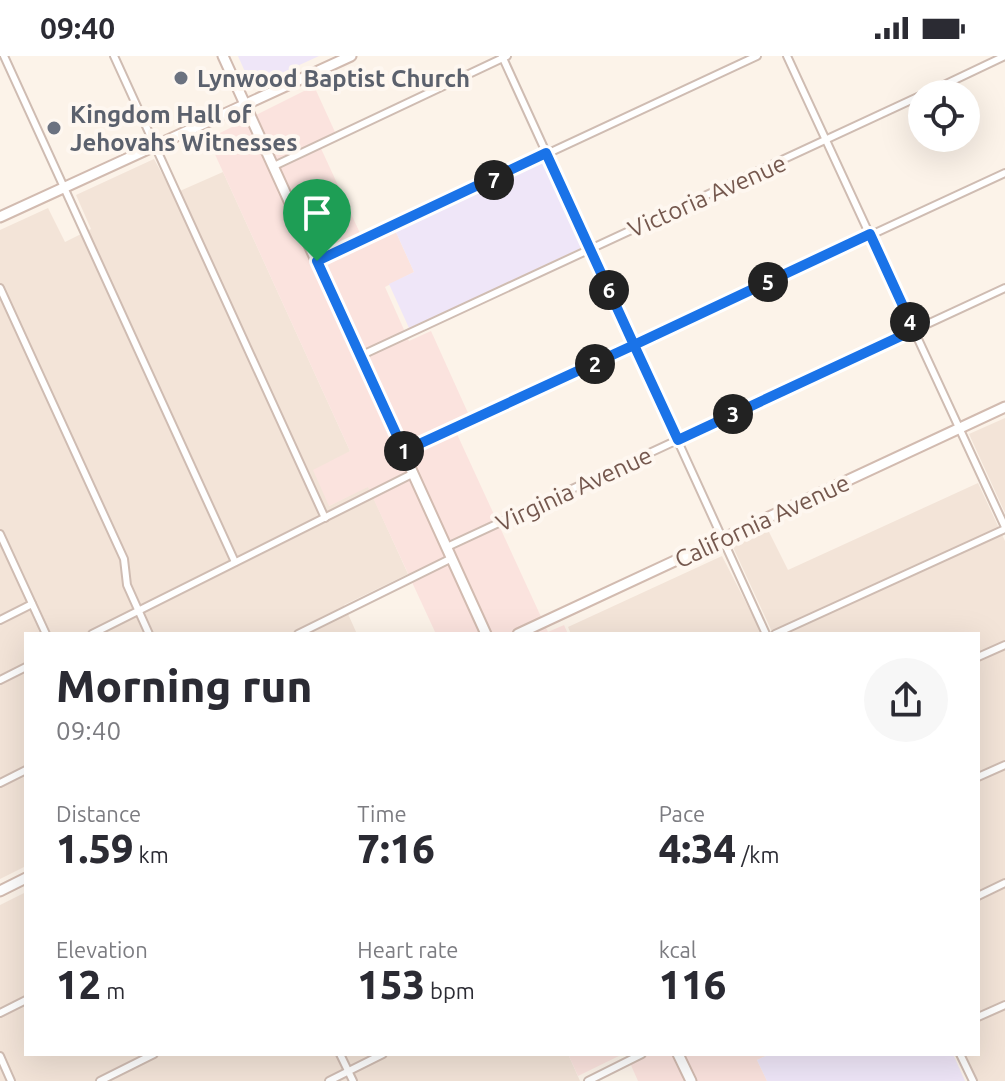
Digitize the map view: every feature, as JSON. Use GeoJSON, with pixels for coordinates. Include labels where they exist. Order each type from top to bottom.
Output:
{"type":"FeatureCollection","features":[{"type":"Feature","properties":{"kind":"main road"},"geometry":{"type":"LineString","coordinates":[[223,56],[485,632]]}},
{"type":"Feature","properties":{"kind":"main road"},"geometry":{"type":"LineString","coordinates":[[0,217],[351,56]]}},
{"type":"Feature","properties":{"kind":"main road","name":"California Avenue"},"geometry":{"type":"LineString","coordinates":[[522,632],[1005,407]]}},
{"type":"Feature","properties":{"kind":"main road"},"geometry":{"type":"LineString","coordinates":[[0,891],[24,879]]}},
{"type":"Feature","properties":{"kind":"main road"},"geometry":{"type":"LineString","coordinates":[[679,1056],[691,1081]]}},
{"type":"Feature","properties":{"kind":"street"},"geometry":{"type":"LineString","coordinates":[[4,56],[235,562]]}},
{"type":"Feature","properties":{"kind":"street"},"geometry":{"type":"LineString","coordinates":[[114,56],[325,518]]}},
{"type":"Feature","properties":{"kind":"street"},"geometry":{"type":"LineString","coordinates":[[317,261],[757,56]]}},
{"type":"Feature","properties":{"kind":"street"},"geometry":{"type":"LineString","coordinates":[[779,632],[1005,528],[787,56]]}},
{"type":"Feature","properties":{"kind":"street","name":"Victoria Avenue"},"geometry":{"type":"LineString","coordinates":[[955,80],[1005,56]]}},
{"type":"Feature","properties":{"kind":"street"},"geometry":{"type":"LineString","coordinates":[[274,166],[504,57],[765,632]]}},
{"type":"Feature","properties":{"kind":"street","name":"Victoria Avenue"},"geometry":{"type":"LineString","coordinates":[[360,356],[908,103]]}},
{"type":"Feature","properties":{"kind":"street"},"geometry":{"type":"LineString","coordinates":[[404,451],[1005,173]]}},
{"type":"Feature","properties":{"kind":"street"},"geometry":{"type":"LineString","coordinates":[[0,288],[124,559],[127,585],[148,632]]}},
{"type":"Feature","properties":{"kind":"street","name":"Virginia Avenue"},"geometry":{"type":"LineString","coordinates":[[447,547],[1005,288]]}},
{"type":"Feature","properties":{"kind":"street"},"geometry":{"type":"LineString","coordinates":[[96,632],[414,473]]}},
{"type":"Feature","properties":{"kind":"street"},"geometry":{"type":"LineString","coordinates":[[0,534],[45,632]]}},
{"type":"Feature","properties":{"kind":"street"},"geometry":{"type":"LineString","coordinates":[[302,632],[452,558]]}},
{"type":"Feature","properties":{"kind":"street"},"geometry":{"type":"LineString","coordinates":[[0,620],[32,604]]}},
{"type":"Feature","properties":{"kind":"street"},"geometry":{"type":"LineString","coordinates":[[980,656],[1005,645]]}},
{"type":"Feature","properties":{"kind":"street"},"geometry":{"type":"LineString","coordinates":[[0,680],[24,668]]}},
{"type":"Feature","properties":{"kind":"street"},"geometry":{"type":"LineString","coordinates":[[980,776],[1005,765]]}},
{"type":"Feature","properties":{"kind":"street"},"geometry":{"type":"LineString","coordinates":[[0,783],[24,771]]}},
{"type":"Feature","properties":{"kind":"street"},"geometry":{"type":"LineString","coordinates":[[980,895],[1005,883]]}},
{"type":"Feature","properties":{"kind":"street"},"geometry":{"type":"LineString","coordinates":[[0,1013],[24,1001]]}},
{"type":"Feature","properties":{"kind":"street"},"geometry":{"type":"LineString","coordinates":[[980,1016],[1005,1005]]}},
{"type":"Feature","properties":{"kind":"street"},"geometry":{"type":"LineString","coordinates":[[0,1056],[11,1081]]}},
{"type":"Feature","properties":{"kind":"street"},"geometry":{"type":"LineString","coordinates":[[100,1081],[150,1056]]}},
{"type":"Feature","properties":{"kind":"street"},"geometry":{"type":"LineString","coordinates":[[341,1056],[353,1081]]}},
{"type":"Feature","properties":{"kind":"street"},"geometry":{"type":"LineString","coordinates":[[329,1081],[379,1056]]}},
{"type":"Feature","properties":{"kind":"street"},"geometry":{"type":"LineString","coordinates":[[588,1081],[638,1056]]}},
{"type":"Feature","properties":{"kind":"street"},"geometry":{"type":"LineString","coordinates":[[961,1056],[973,1081]]}},
{"type":"Feature","properties":{"kind":"shaded area"},"geometry":{"type":"Polygon","coordinates":[[[238,56],[319,56],[256,85],[250,83],[238,56]]]}},
{"type":"Feature","properties":{"kind":"shaded area"},"geometry":{"type":"Polygon","coordinates":[[[314,86],[335,132],[318,142],[365,244],[395,230],[414,272],[385,287],[409,341],[431,331],[468,413],[451,421],[548,632],[435,632],[368,487],[329,506],[313,470],[350,451],[208,139],[314,86]]]}},
{"type":"Feature","properties":{"kind":"shaded area"},"geometry":{"type":"Polygon","coordinates":[[[154,159],[173,194],[223,172],[350,451],[329,506],[368,486],[408,574],[344,605],[356,632],[24,632],[24,867],[0,879],[0,230],[48,208],[65,242],[91,229],[76,195],[154,159]]]}},
{"type":"Feature","properties":{"kind":"shaded area"},"geometry":{"type":"Polygon","coordinates":[[[543,160],[583,247],[409,328],[389,284],[414,272],[395,230],[543,160]]]}},
{"type":"Feature","properties":{"kind":"shaded area"},"geometry":{"type":"Polygon","coordinates":[[[1005,418],[1005,513],[969,434],[1005,418]]]}},
{"type":"Feature","properties":{"kind":"shaded area"},"geometry":{"type":"Polygon","coordinates":[[[978,483],[1005,541],[1005,1081],[977,1081],[966,1056],[980,1056],[980,632],[772,632],[733,547],[768,530],[788,570],[978,483]]]}},
{"type":"Feature","properties":{"kind":"shaded area"},"geometry":{"type":"Polygon","coordinates":[[[722,556],[761,632],[570,632],[568,627],[722,556]]]}},
{"type":"Feature","properties":{"kind":"shaded area"},"geometry":{"type":"Polygon","coordinates":[[[564,625],[567,632],[548,632],[564,625]]]}},
{"type":"Feature","properties":{"kind":"shaded area"},"geometry":{"type":"Polygon","coordinates":[[[24,893],[24,1056],[569,1056],[580,1081],[0,1081],[0,905],[24,893]]]}},
{"type":"Feature","properties":{"kind":"shaded area"},"geometry":{"type":"Polygon","coordinates":[[[569,1056],[619,1056],[578,1076],[569,1056]]]}},
{"type":"Feature","properties":{"kind":"shaded area"},"geometry":{"type":"Polygon","coordinates":[[[627,1056],[766,1056],[757,1060],[767,1081],[638,1081],[627,1056]]]}},
{"type":"Feature","properties":{"kind":"shaded area"},"geometry":{"type":"Polygon","coordinates":[[[766,1056],[954,1056],[965,1081],[767,1081],[757,1060],[766,1056]]]}},
{"type":"Feature","properties":{"kind":"place","name":"Lynwood Baptist Church"},"geometry":{"type":"Point","coordinates":[181,78]}},
{"type":"Feature","properties":{"kind":"place","name":"Kingdom Hall of Jehovahs Witnesses"},"geometry":{"type":"Point","coordinates":[54,128]}},
{"type":"Feature","properties":{"kind":"route"},"geometry":{"type":"LineString","coordinates":[[317,261],[404,451],[634,345],[678,440],[914,330],[870,234],[634,345],[546,153],[486,184],[317,261]]}}]}
